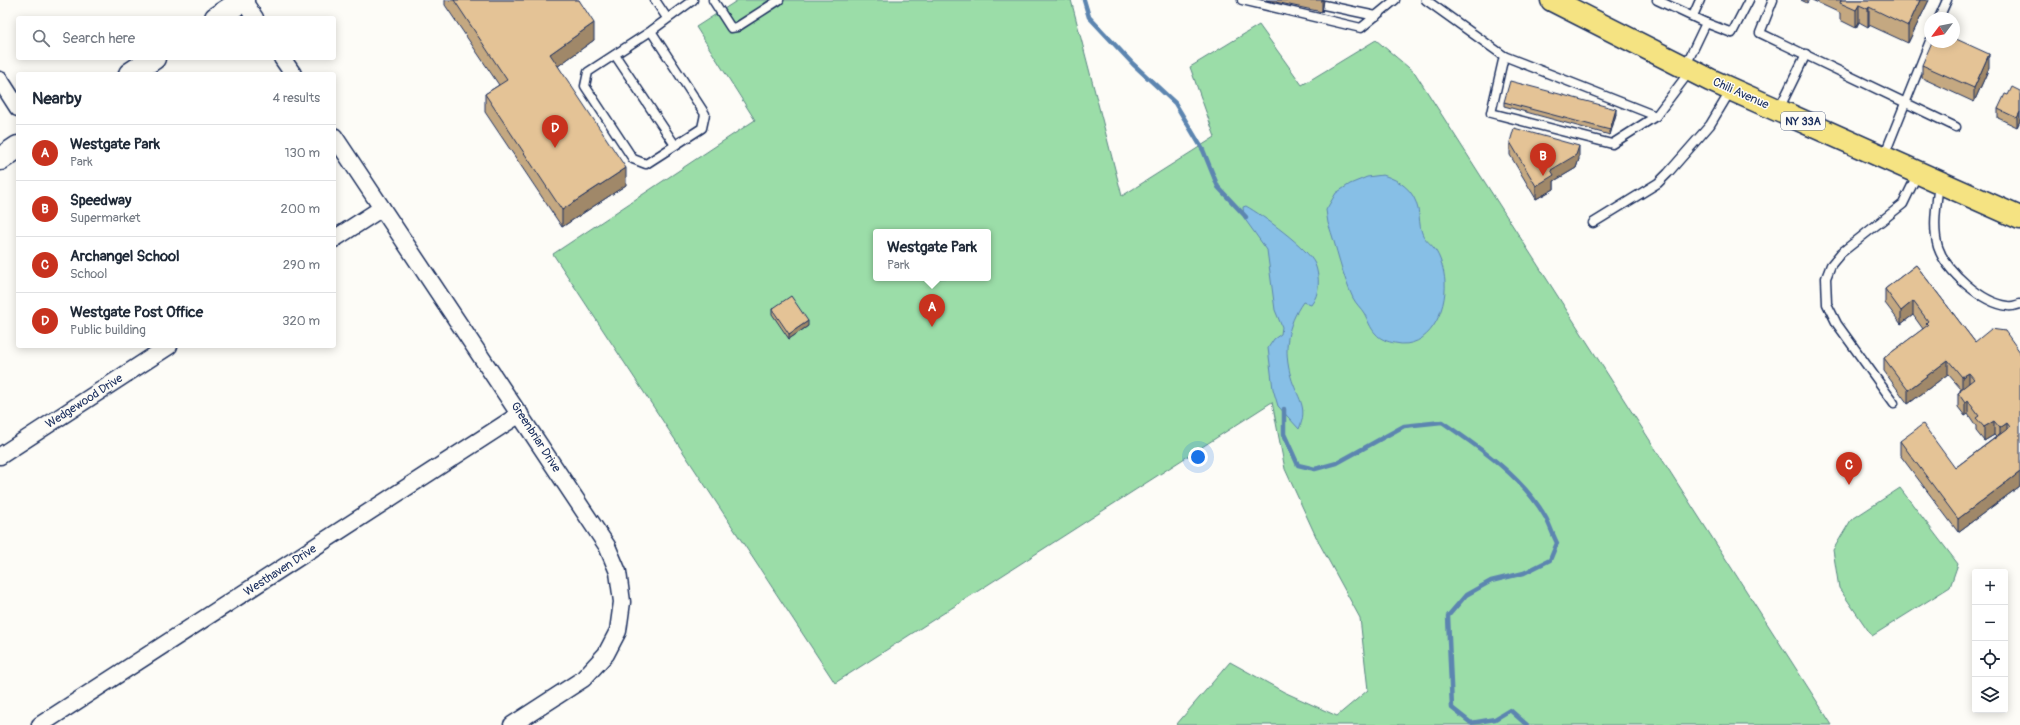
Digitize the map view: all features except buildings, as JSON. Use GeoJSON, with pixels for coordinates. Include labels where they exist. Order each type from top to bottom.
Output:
{"type":"FeatureCollection","features":[{"type":"Feature","properties":{"kind":"main road"},"geometry":{"type":"LineString","coordinates":[[219,16],[243,0]]}},
{"type":"Feature","properties":{"kind":"main road","name":"Chili Avenue"},"geometry":{"type":"LineString","coordinates":[[1552,0],[1688,69],[2020,218]]}},
{"type":"Feature","properties":{"kind":"main road"},"geometry":{"type":"LineString","coordinates":[[133,72],[151,60]]}},
{"type":"Feature","properties":{"kind":"main road"},"geometry":{"type":"LineString","coordinates":[[0,159],[16,148]]}},
{"type":"Feature","properties":{"kind":"street"},"geometry":{"type":"LineString","coordinates":[[243,0],[254,16]]}},
{"type":"Feature","properties":{"kind":"street"},"geometry":{"type":"LineString","coordinates":[[283,60],[291,72]]}},
{"type":"Feature","properties":{"kind":"street"},"geometry":{"type":"LineString","coordinates":[[0,80],[16,105]]}},
{"type":"Feature","properties":{"kind":"street","name":"Greenbriar Drive"},"geometry":{"type":"LineString","coordinates":[[336,139],[607,546],[618,572],[622,602],[618,631],[606,654],[583,678],[512,725]]}},
{"type":"Feature","properties":{"kind":"street"},"geometry":{"type":"LineString","coordinates":[[336,238],[382,208]]}},
{"type":"Feature","properties":{"kind":"street","name":"Wedgewood Drive"},"geometry":{"type":"LineString","coordinates":[[0,456],[166,348]]}},
{"type":"Feature","properties":{"kind":"street","name":"Westhaven Drive"},"geometry":{"type":"LineString","coordinates":[[40,725],[520,414]]}},
{"type":"Feature","properties":{"kind":"lane"},"geometry":{"type":"LineString","coordinates":[[655,0],[667,18]]}},
{"type":"Feature","properties":{"kind":"lane"},"geometry":{"type":"LineString","coordinates":[[651,31],[705,114],[702,128],[646,164],[633,159],[585,86],[588,72],[651,31],[693,0]]}},
{"type":"Feature","properties":{"kind":"lane"},"geometry":{"type":"LineString","coordinates":[[713,0],[730,28],[737,27],[779,0]]}},
{"type":"Feature","properties":{"kind":"lane"},"geometry":{"type":"LineString","coordinates":[[1242,0],[1361,28],[1395,0]]}},
{"type":"Feature","properties":{"kind":"lane"},"geometry":{"type":"LineString","coordinates":[[1426,0],[1504,56],[1656,116]]}},
{"type":"Feature","properties":{"kind":"lane"},"geometry":{"type":"LineString","coordinates":[[1657,0],[1706,23],[1732,33],[1749,0]]}},
{"type":"Feature","properties":{"kind":"lane"},"geometry":{"type":"LineString","coordinates":[[1693,16],[1700,0]]}},
{"type":"Feature","properties":{"kind":"lane"},"geometry":{"type":"LineString","coordinates":[[1773,0],[1760,33],[1806,54],[1905,104],[1956,127]]}},
{"type":"Feature","properties":{"kind":"lane"},"geometry":{"type":"LineString","coordinates":[[1942,12],[1947,0]]}},
{"type":"Feature","properties":{"kind":"lane"},"geometry":{"type":"LineString","coordinates":[[1324,5],[1376,16]]}},
{"type":"Feature","properties":{"kind":"lane"},"geometry":{"type":"LineString","coordinates":[[1504,56],[1491,113],[1612,144],[1656,116],[1688,69],[1706,23]]}},
{"type":"Feature","properties":{"kind":"lane"},"geometry":{"type":"LineString","coordinates":[[1883,157],[1927,48]]}},
{"type":"Feature","properties":{"kind":"lane"},"geometry":{"type":"LineString","coordinates":[[1779,110],[1806,54]]}},
{"type":"Feature","properties":{"kind":"lane"},"geometry":{"type":"LineString","coordinates":[[616,55],[676,145]]}},
{"type":"Feature","properties":{"kind":"lane"},"geometry":{"type":"LineString","coordinates":[[1593,223],[1658,183],[1710,125],[1731,89]]}},
{"type":"Feature","properties":{"kind":"lane"},"geometry":{"type":"LineString","coordinates":[[1894,403],[1837,324],[1827,304],[1826,278],[1831,265],[1841,252],[1903,204],[1918,173]]}},
{"type":"Feature","properties":{"kind":"lane"},"geometry":{"type":"LineString","coordinates":[[1939,182],[1935,224],[1939,248],[1952,270],[1964,283],[1985,298],[2008,306],[2020,304]]}},
{"type":"Feature","properties":{"kind":"green space"},"geometry":{"type":"Polygon","coordinates":[[[738,0],[1071,0],[1122,196],[1215,137],[1190,67],[1259,25],[1302,85],[1376,40],[1415,73],[1832,725],[1176,725],[1230,662],[1284,692],[1337,716],[1368,690],[1360,618],[1318,541],[1285,469],[1272,402],[835,683],[553,254],[755,120],[696,27],[738,0]]]}},
{"type":"Feature","properties":{"kind":"green space"},"geometry":{"type":"Polygon","coordinates":[[[1900,488],[1958,564],[1950,587],[1872,636],[1839,588],[1833,550],[1851,520],[1900,488]]]}},
{"type":"Feature","properties":{"kind":"water"},"geometry":{"type":"Polygon","coordinates":[[[1383,175],[1396,180],[1410,191],[1418,209],[1422,233],[1439,256],[1445,278],[1443,304],[1434,326],[1426,335],[1417,341],[1407,344],[1390,342],[1378,336],[1354,300],[1349,289],[1328,223],[1326,210],[1336,193],[1350,184],[1367,177],[1383,175]]]}},
{"type":"Feature","properties":{"kind":"water"},"geometry":{"type":"Polygon","coordinates":[[[1246,206],[1273,224],[1304,249],[1311,257],[1317,269],[1318,291],[1314,301],[1311,305],[1303,302],[1293,320],[1288,338],[1287,357],[1291,377],[1301,402],[1303,414],[1299,429],[1278,406],[1273,389],[1268,348],[1274,339],[1281,334],[1282,327],[1275,310],[1267,250],[1244,218],[1243,207],[1246,206]]]}},
{"type":"Feature","properties":{"kind":"waterway"},"geometry":{"type":"LineString","coordinates":[[1084,0],[1089,17],[1133,64],[1175,103],[1203,150],[1218,187],[1246,217]]}},
{"type":"Feature","properties":{"kind":"waterway"},"geometry":{"type":"LineString","coordinates":[[1284,409],[1284,434],[1298,465],[1315,469],[1337,463],[1404,426],[1442,422],[1500,464],[1513,476],[1536,503],[1546,518],[1557,543],[1550,560],[1524,573],[1491,581],[1466,595],[1448,616],[1452,708],[1471,723],[1495,719],[1510,710],[1527,725]]}},
{"type":"Feature","properties":{"kind":"place","name":"Westgate Post Office"},"geometry":{"type":"Point","coordinates":[555,148]}},
{"type":"Feature","properties":{"kind":"place","name":"Speedway"},"geometry":{"type":"Point","coordinates":[1543,176]}},
{"type":"Feature","properties":{"kind":"place","name":"Westgate Park"},"geometry":{"type":"Point","coordinates":[932,327]}},
{"type":"Feature","properties":{"kind":"place","name":"Archangel School"},"geometry":{"type":"Point","coordinates":[1849,485]}}]}
